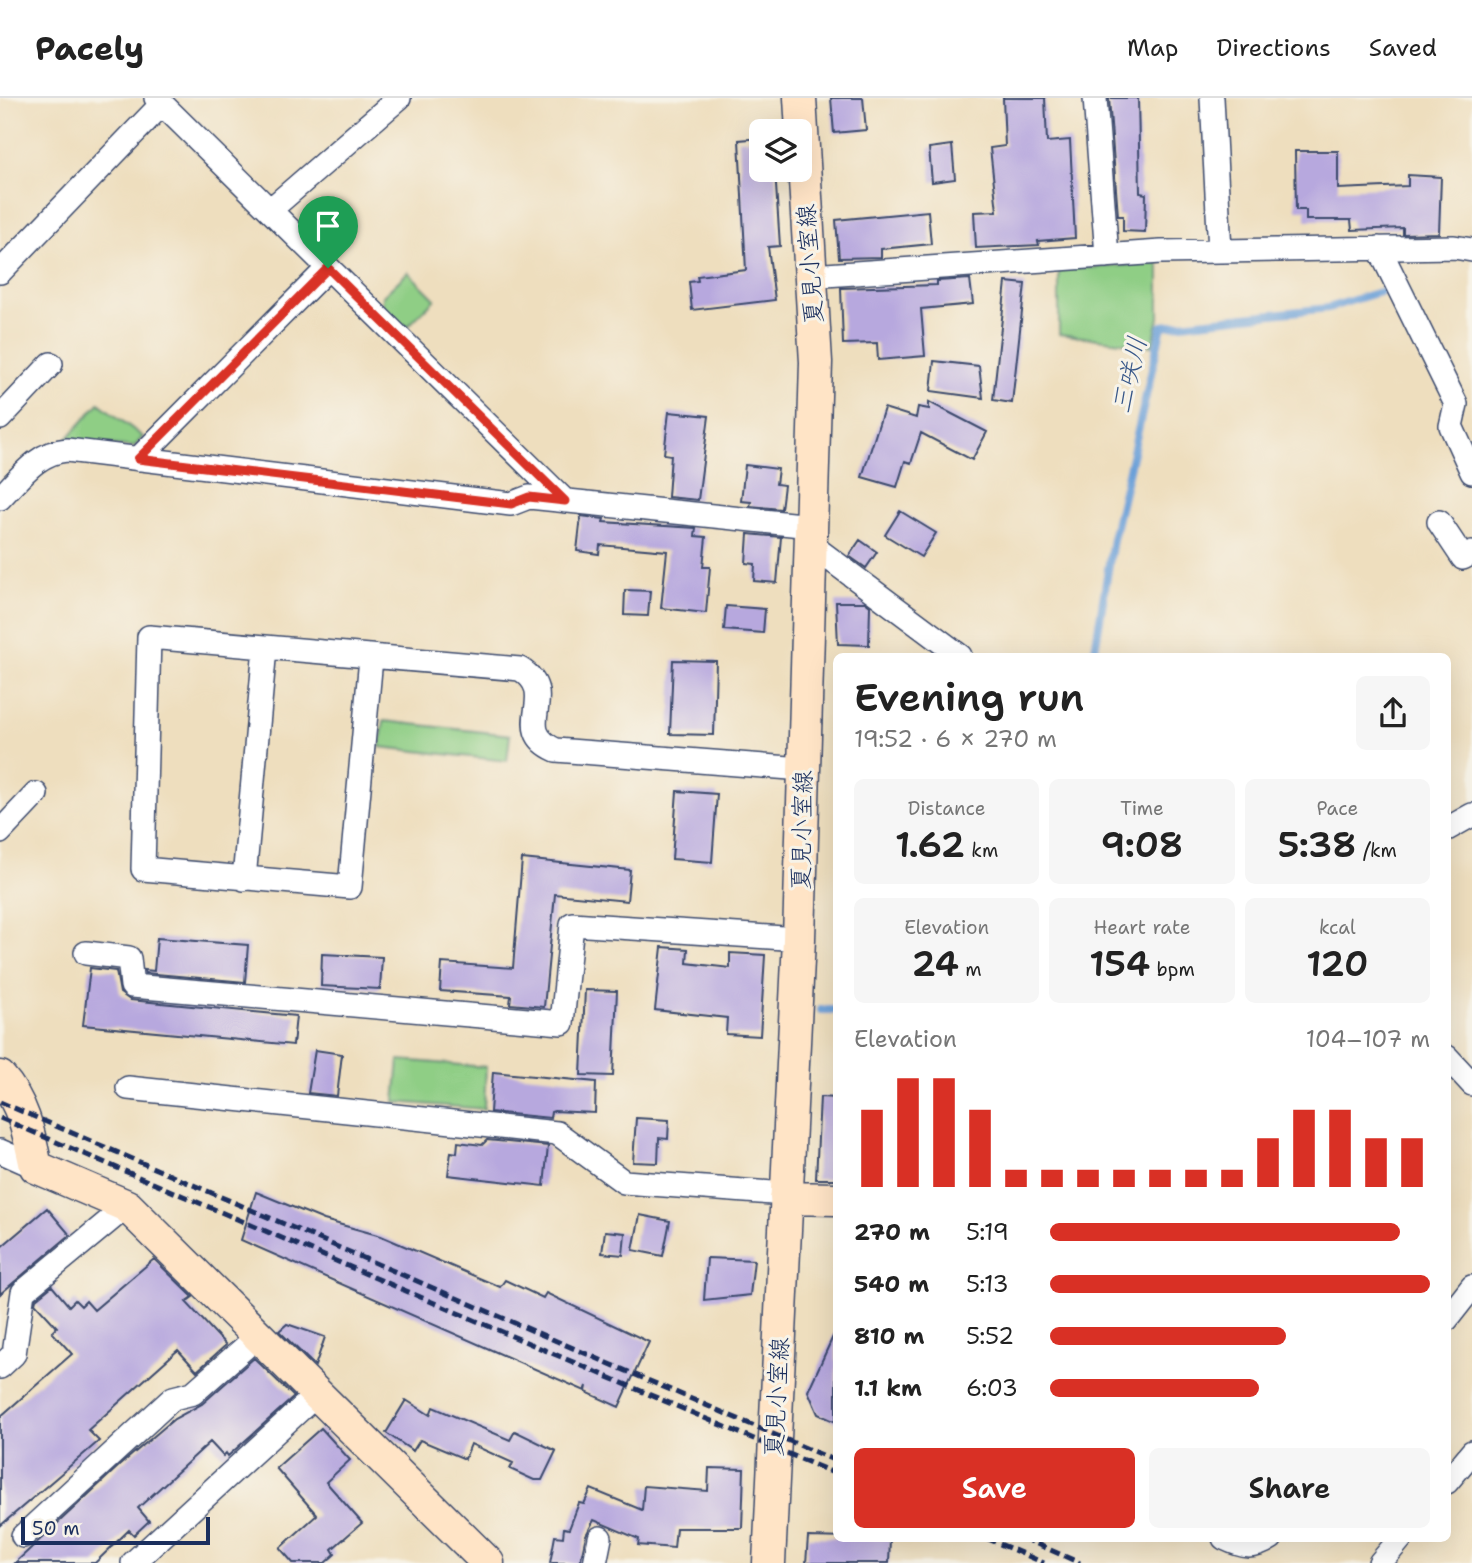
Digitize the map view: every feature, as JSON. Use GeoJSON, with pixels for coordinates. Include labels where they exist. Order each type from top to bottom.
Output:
{"type":"FeatureCollection","features":[{"type":"Feature","properties":{"kind":"main road","name":"夏見小室線"},"geometry":{"type":"LineString","coordinates":[[769,1563],[799,939],[816,362],[800,98]]}},
{"type":"Feature","properties":{"kind":"main road"},"geometry":{"type":"LineString","coordinates":[[0,1077],[11,1089],[22,1111],[36,1167],[127,1206],[488,1563]]}},
{"type":"Feature","properties":{"kind":"main road"},"geometry":{"type":"LineString","coordinates":[[786,1196],[833,1199]]}},
{"type":"Feature","properties":{"kind":"street"},"geometry":{"type":"LineString","coordinates":[[270,210],[399,98]]}},
{"type":"Feature","properties":{"kind":"street"},"geometry":{"type":"LineString","coordinates":[[1095,98],[1107,256]]}},
{"type":"Feature","properties":{"kind":"street"},"geometry":{"type":"LineString","coordinates":[[1212,98],[1220,251]]}},
{"type":"Feature","properties":{"kind":"street"},"geometry":{"type":"LineString","coordinates":[[0,272],[159,101],[565,501]]}},
{"type":"Feature","properties":{"kind":"street"},"geometry":{"type":"LineString","coordinates":[[811,276],[1220,251],[1378,248],[1472,250]]}},
{"type":"Feature","properties":{"kind":"street"},"geometry":{"type":"LineString","coordinates":[[1378,248],[1456,404],[1451,426],[1472,472]]}},
{"type":"Feature","properties":{"kind":"street"},"geometry":{"type":"LineString","coordinates":[[138,459],[328,268]]}},
{"type":"Feature","properties":{"kind":"street"},"geometry":{"type":"LineString","coordinates":[[0,418],[51,364]]}},
{"type":"Feature","properties":{"kind":"street"},"geometry":{"type":"LineString","coordinates":[[0,498],[38,460],[53,451],[511,504],[529,497],[810,535],[956,653]]}},
{"type":"Feature","properties":{"kind":"street"},"geometry":{"type":"LineString","coordinates":[[1439,522],[1463,558],[1472,553]]}},
{"type":"Feature","properties":{"kind":"street"},"geometry":{"type":"LineString","coordinates":[[371,658],[350,887],[143,869],[149,637],[520,669],[537,685],[537,738],[556,750],[803,769]]}},
{"type":"Feature","properties":{"kind":"street"},"geometry":{"type":"LineString","coordinates":[[244,879],[265,648]]}},
{"type":"Feature","properties":{"kind":"street"},"geometry":{"type":"LineString","coordinates":[[0,832],[37,794]]}},
{"type":"Feature","properties":{"kind":"street"},"geometry":{"type":"LineString","coordinates":[[1451,827],[1472,815]]}},
{"type":"Feature","properties":{"kind":"street"},"geometry":{"type":"LineString","coordinates":[[86,953],[130,958],[132,986],[562,1023],[572,924],[799,939]]}},
{"type":"Feature","properties":{"kind":"street"},"geometry":{"type":"LineString","coordinates":[[128,1088],[557,1133],[624,1182],[786,1196]]}},
{"type":"Feature","properties":{"kind":"street"},"geometry":{"type":"LineString","coordinates":[[0,1151],[36,1167]]}},
{"type":"Feature","properties":{"kind":"street"},"geometry":{"type":"LineString","coordinates":[[0,1367],[14,1354],[23,1292],[127,1206]]}},
{"type":"Feature","properties":{"kind":"street"},"geometry":{"type":"LineString","coordinates":[[1451,1314],[1472,1287]]}},
{"type":"Feature","properties":{"kind":"street"},"geometry":{"type":"LineString","coordinates":[[23,1536],[173,1398],[193,1393],[258,1336]]}},
{"type":"Feature","properties":{"kind":"street"},"geometry":{"type":"LineString","coordinates":[[133,1563],[317,1394]]}},
{"type":"Feature","properties":{"kind":"street"},"geometry":{"type":"LineString","coordinates":[[1451,1477],[1472,1452]]}},
{"type":"Feature","properties":{"kind":"street"},"geometry":{"type":"LineString","coordinates":[[595,1563],[600,1538]]}},
{"type":"Feature","properties":{"kind":"street"},"geometry":{"type":"LineString","coordinates":[[1233,1542],[1244,1547],[1258,1547],[1265,1542]]}},
{"type":"Feature","properties":{"kind":"street"},"geometry":{"type":"LineString","coordinates":[[1380,1563],[1398,1542]]}},
{"type":"Feature","properties":{"kind":"green space"},"geometry":{"type":"Polygon","coordinates":[[[1159,263],[1159,318],[1152,346],[1059,334],[1059,270],[1159,263]]]}},
{"type":"Feature","properties":{"kind":"green space"},"geometry":{"type":"Polygon","coordinates":[[[408,272],[435,299],[404,330],[382,309],[383,296],[408,272]]]}},
{"type":"Feature","properties":{"kind":"green space"},"geometry":{"type":"Polygon","coordinates":[[[99,403],[143,437],[134,447],[66,440],[99,403]]]}},
{"type":"Feature","properties":{"kind":"green space"},"geometry":{"type":"Polygon","coordinates":[[[384,721],[510,735],[507,761],[380,747],[384,721]]]}},
{"type":"Feature","properties":{"kind":"green space"},"geometry":{"type":"Polygon","coordinates":[[[399,1060],[486,1067],[484,1109],[395,1102],[399,1060]]]}},
{"type":"Feature","properties":{"kind":"building"},"geometry":{"type":"Polygon","coordinates":[[[831,98],[863,98],[866,130],[834,133],[831,98]]]}},
{"type":"Feature","properties":{"kind":"building"},"geometry":{"type":"Polygon","coordinates":[[[1003,98],[1045,98],[1047,142],[1070,140],[1075,238],[1038,241],[1039,245],[976,248],[974,212],[997,211],[990,148],[1005,146],[1003,98]]]}},
{"type":"Feature","properties":{"kind":"building"},"geometry":{"type":"Polygon","coordinates":[[[1109,98],[1138,98],[1140,193],[1146,194],[1145,232],[1123,231],[1123,216],[1118,216],[1109,98]]]}},
{"type":"Feature","properties":{"kind":"building"},"geometry":{"type":"Polygon","coordinates":[[[749,139],[749,182],[776,182],[780,246],[768,247],[775,300],[692,310],[689,282],[698,281],[697,276],[746,270],[739,140],[749,139]]]}},
{"type":"Feature","properties":{"kind":"building"},"geometry":{"type":"Polygon","coordinates":[[[952,145],[955,179],[932,182],[929,148],[952,145]]]}},
{"type":"Feature","properties":{"kind":"building"},"geometry":{"type":"Polygon","coordinates":[[[1295,151],[1338,151],[1338,189],[1408,186],[1408,175],[1441,177],[1439,233],[1403,234],[1403,228],[1352,230],[1351,220],[1306,220],[1306,210],[1296,210],[1295,151]]]}},
{"type":"Feature","properties":{"kind":"building"},"geometry":{"type":"Polygon","coordinates":[[[928,211],[931,244],[881,249],[881,257],[839,258],[836,220],[928,211]]]}},
{"type":"Feature","properties":{"kind":"building"},"geometry":{"type":"Polygon","coordinates":[[[970,279],[973,304],[921,309],[925,356],[878,360],[877,343],[843,344],[841,288],[937,285],[937,281],[970,279]]]}},
{"type":"Feature","properties":{"kind":"building"},"geometry":{"type":"Polygon","coordinates":[[[1006,282],[1025,284],[1012,403],[993,400],[1006,282]]]}},
{"type":"Feature","properties":{"kind":"building"},"geometry":{"type":"Polygon","coordinates":[[[934,361],[979,366],[983,398],[931,391],[934,361]]]}},
{"type":"Feature","properties":{"kind":"building"},"geometry":{"type":"Polygon","coordinates":[[[929,402],[987,432],[972,460],[921,433],[911,463],[905,461],[897,487],[862,477],[884,408],[916,418],[918,407],[929,409],[929,402]]]}},
{"type":"Feature","properties":{"kind":"building"},"geometry":{"type":"Polygon","coordinates":[[[669,412],[709,416],[698,500],[668,497],[671,455],[664,454],[669,412]]]}},
{"type":"Feature","properties":{"kind":"building"},"geometry":{"type":"Polygon","coordinates":[[[745,465],[778,469],[776,484],[784,485],[781,509],[750,506],[751,502],[741,501],[745,465]]]}},
{"type":"Feature","properties":{"kind":"building"},"geometry":{"type":"Polygon","coordinates":[[[900,511],[936,533],[921,557],[885,535],[900,511]]]}},
{"type":"Feature","properties":{"kind":"building"},"geometry":{"type":"Polygon","coordinates":[[[581,516],[604,519],[603,522],[696,528],[695,536],[706,537],[703,567],[710,567],[706,613],[661,608],[667,551],[600,545],[599,554],[577,551],[581,516]]]}},
{"type":"Feature","properties":{"kind":"building"},"geometry":{"type":"Polygon","coordinates":[[[748,534],[781,537],[777,583],[754,581],[755,564],[746,563],[748,534]]]}},
{"type":"Feature","properties":{"kind":"building"},"geometry":{"type":"Polygon","coordinates":[[[860,540],[877,552],[866,568],[849,556],[860,540]]]}},
{"type":"Feature","properties":{"kind":"building"},"geometry":{"type":"Polygon","coordinates":[[[625,590],[650,591],[648,616],[624,615],[625,590]]]}},
{"type":"Feature","properties":{"kind":"building"},"geometry":{"type":"Polygon","coordinates":[[[836,602],[865,602],[870,606],[869,645],[838,644],[836,602]]]}},
{"type":"Feature","properties":{"kind":"building"},"geometry":{"type":"Polygon","coordinates":[[[726,606],[765,609],[763,633],[724,630],[726,606]]]}},
{"type":"Feature","properties":{"kind":"building"},"geometry":{"type":"Polygon","coordinates":[[[673,660],[716,661],[714,735],[670,734],[673,660]]]}},
{"type":"Feature","properties":{"kind":"building"},"geometry":{"type":"Polygon","coordinates":[[[677,791],[717,794],[712,862],[672,859],[677,791]]]}},
{"type":"Feature","properties":{"kind":"building"},"geometry":{"type":"Polygon","coordinates":[[[522,859],[630,870],[627,901],[555,894],[544,1007],[510,1004],[511,996],[440,991],[442,963],[513,968],[522,859]]]}},
{"type":"Feature","properties":{"kind":"building"},"geometry":{"type":"Polygon","coordinates":[[[157,938],[248,945],[245,982],[145,973],[144,970],[154,971],[157,938]]]}},
{"type":"Feature","properties":{"kind":"building"},"geometry":{"type":"Polygon","coordinates":[[[662,947],[688,949],[687,963],[730,968],[730,953],[765,955],[760,1036],[726,1034],[727,1018],[655,1010],[662,947]]]}},
{"type":"Feature","properties":{"kind":"building"},"geometry":{"type":"Polygon","coordinates":[[[322,954],[382,957],[380,989],[321,986],[322,954]]]}},
{"type":"Feature","properties":{"kind":"building"},"geometry":{"type":"Polygon","coordinates":[[[90,968],[116,971],[120,993],[130,1000],[296,1016],[293,1045],[83,1025],[90,968]]]}},
{"type":"Feature","properties":{"kind":"building"},"geometry":{"type":"Polygon","coordinates":[[[585,990],[617,991],[613,1076],[581,1075],[585,990]]]}},
{"type":"Feature","properties":{"kind":"building"},"geometry":{"type":"Polygon","coordinates":[[[315,1050],[342,1054],[337,1096],[308,1093],[315,1050]]]}},
{"type":"Feature","properties":{"kind":"building"},"geometry":{"type":"Polygon","coordinates":[[[493,1072],[596,1082],[595,1113],[554,1111],[551,1112],[550,1118],[490,1112],[493,1072]]]}},
{"type":"Feature","properties":{"kind":"building"},"geometry":{"type":"Polygon","coordinates":[[[820,1097],[833,1098],[833,1179],[816,1179],[820,1097]]]}},
{"type":"Feature","properties":{"kind":"building"},"geometry":{"type":"Polygon","coordinates":[[[636,1118],[669,1120],[668,1139],[659,1138],[658,1163],[633,1162],[636,1118]]]}},
{"type":"Feature","properties":{"kind":"building"},"geometry":{"type":"Polygon","coordinates":[[[487,1140],[548,1146],[544,1186],[448,1175],[451,1152],[457,1153],[458,1142],[482,1145],[487,1140]]]}},
{"type":"Feature","properties":{"kind":"building"},"geometry":{"type":"Polygon","coordinates":[[[256,1192],[324,1220],[381,1236],[500,1287],[505,1280],[543,1298],[546,1293],[649,1342],[619,1407],[586,1392],[587,1386],[585,1391],[241,1240],[256,1192]]]}},
{"type":"Feature","properties":{"kind":"building"},"geometry":{"type":"Polygon","coordinates":[[[47,1208],[70,1235],[0,1294],[0,1248],[47,1208]]]}},
{"type":"Feature","properties":{"kind":"building"},"geometry":{"type":"Polygon","coordinates":[[[640,1215],[670,1221],[663,1256],[633,1250],[640,1215]]]}},
{"type":"Feature","properties":{"kind":"building"},"geometry":{"type":"Polygon","coordinates":[[[605,1231],[625,1233],[623,1255],[602,1253],[605,1231]]]}},
{"type":"Feature","properties":{"kind":"building"},"geometry":{"type":"Polygon","coordinates":[[[707,1258],[754,1260],[750,1295],[704,1300],[707,1258]]]}},
{"type":"Feature","properties":{"kind":"building"},"geometry":{"type":"Polygon","coordinates":[[[154,1259],[193,1297],[186,1302],[226,1345],[197,1371],[178,1350],[88,1430],[99,1441],[0,1526],[0,1417],[72,1354],[52,1332],[57,1327],[35,1303],[36,1299],[52,1286],[69,1306],[75,1300],[81,1306],[86,1301],[94,1310],[154,1259]]]}},
{"type":"Feature","properties":{"kind":"building"},"geometry":{"type":"Polygon","coordinates":[[[287,1324],[325,1337],[315,1366],[279,1331],[287,1324]]]}},
{"type":"Feature","properties":{"kind":"building"},"geometry":{"type":"Polygon","coordinates":[[[833,1337],[833,1421],[818,1414],[808,1391],[833,1337]]]}},
{"type":"Feature","properties":{"kind":"building"},"geometry":{"type":"Polygon","coordinates":[[[254,1358],[294,1397],[228,1456],[226,1453],[223,1456],[210,1442],[138,1508],[149,1521],[134,1535],[129,1530],[95,1563],[15,1563],[120,1465],[174,1419],[202,1404],[254,1358]]]}},
{"type":"Feature","properties":{"kind":"building"},"geometry":{"type":"Polygon","coordinates":[[[406,1400],[430,1415],[433,1407],[510,1440],[515,1431],[556,1451],[542,1480],[534,1480],[510,1469],[513,1463],[471,1444],[465,1459],[420,1440],[413,1451],[386,1433],[406,1400]]]}},
{"type":"Feature","properties":{"kind":"building"},"geometry":{"type":"Polygon","coordinates":[[[321,1428],[350,1460],[326,1482],[362,1523],[332,1549],[335,1554],[325,1563],[293,1563],[280,1548],[317,1515],[276,1468],[321,1428]]]}},
{"type":"Feature","properties":{"kind":"building"},"geometry":{"type":"Polygon","coordinates":[[[709,1468],[744,1469],[742,1528],[676,1528],[674,1548],[638,1545],[639,1539],[594,1520],[586,1535],[580,1563],[550,1563],[555,1536],[563,1537],[564,1528],[569,1529],[579,1503],[584,1504],[591,1489],[642,1510],[644,1486],[708,1491],[709,1468]]]}},
{"type":"Feature","properties":{"kind":"building"},"geometry":{"type":"Polygon","coordinates":[[[808,1537],[833,1538],[833,1542],[890,1542],[889,1563],[806,1563],[808,1537]]]}},
{"type":"Feature","properties":{"kind":"waterway","name":"三咲川"},"geometry":{"type":"LineString","coordinates":[[1094,653],[1113,539],[1162,326],[1328,308],[1386,290]]}},
{"type":"Feature","properties":{"kind":"waterway","name":"三咲川"},"geometry":{"type":"LineString","coordinates":[[821,1010],[833,1010]]}},
{"type":"Feature","properties":{"kind":"railway"},"geometry":{"type":"LineString","coordinates":[[0,1102],[833,1460]]}},
{"type":"Feature","properties":{"kind":"railway"},"geometry":{"type":"LineString","coordinates":[[0,1118],[833,1473]]}},
{"type":"Feature","properties":{"kind":"railway"},"geometry":{"type":"LineString","coordinates":[[995,1542],[1044,1563]]}},
{"type":"Feature","properties":{"kind":"railway"},"geometry":{"type":"LineString","coordinates":[[1032,1542],[1080,1563]]}},
{"type":"Feature","properties":{"kind":"route"},"geometry":{"type":"LineString","coordinates":[[328,268],[565,501],[529,497],[511,504],[138,459],[328,268]]}}]}
